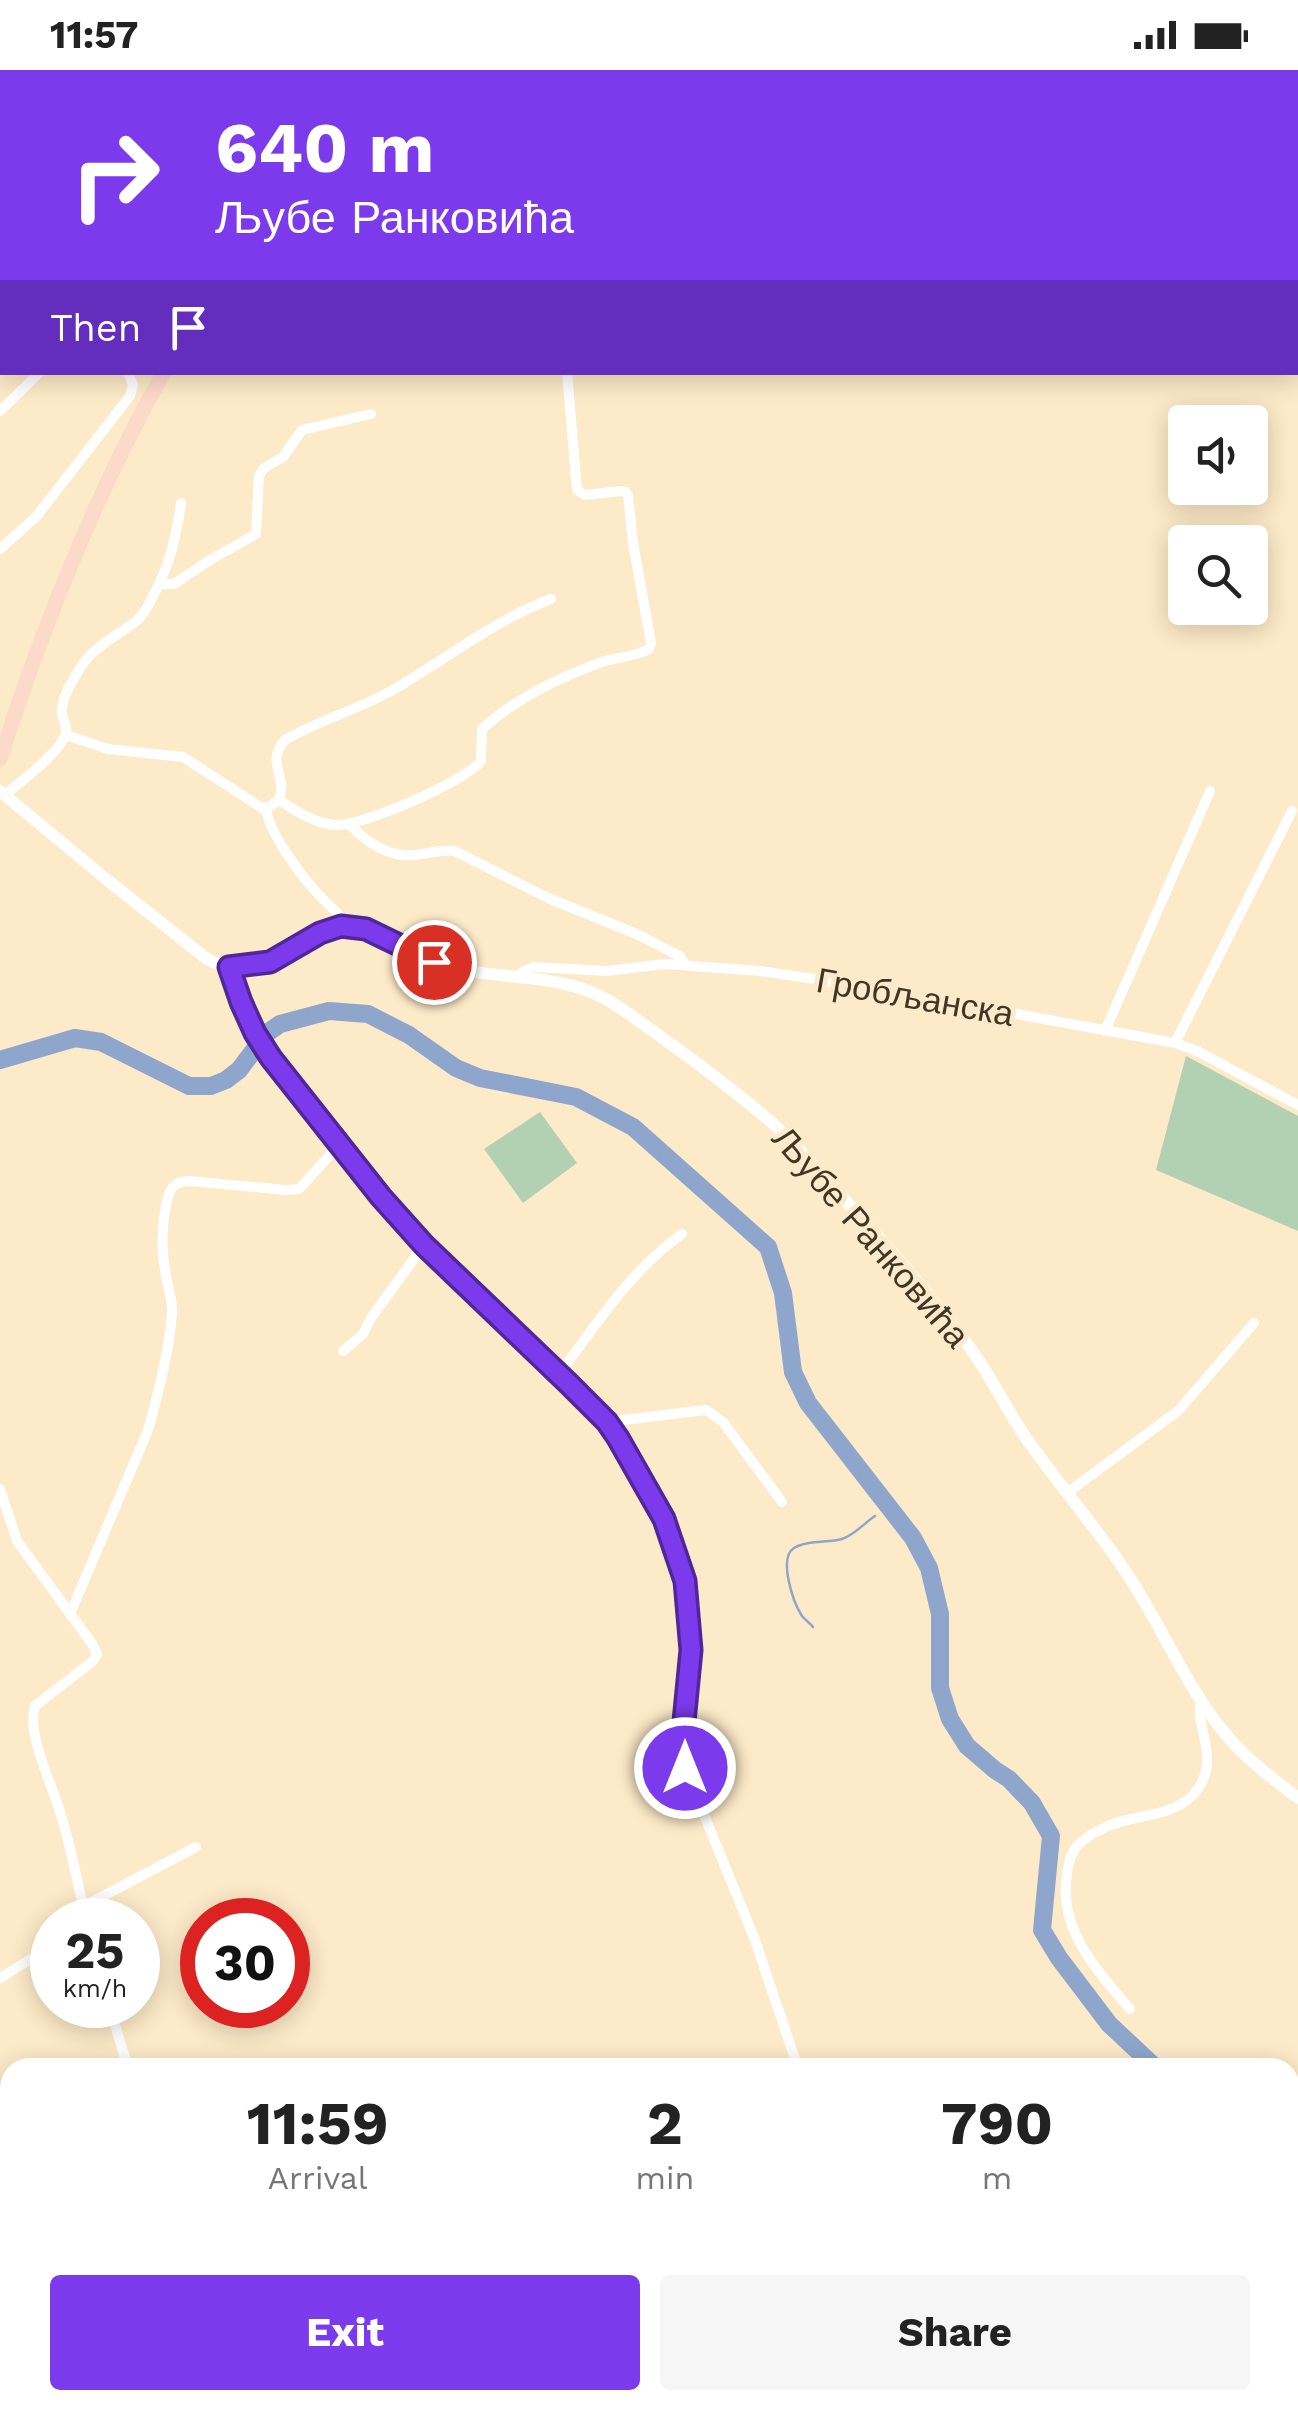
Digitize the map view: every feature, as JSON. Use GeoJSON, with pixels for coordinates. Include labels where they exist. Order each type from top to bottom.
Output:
{"type":"FeatureCollection","features":[{"type":"Feature","properties":{"kind":"main road"},"geometry":{"type":"LineString","coordinates":[[0,759],[61,590],[115,467],[162,375]]}},
{"type":"Feature","properties":{"kind":"street"},"geometry":{"type":"LineString","coordinates":[[0,412],[37,375]]}},
{"type":"Feature","properties":{"kind":"street"},"geometry":{"type":"LineString","coordinates":[[0,549],[36,518],[130,396],[133,386],[129,375]]}},
{"type":"Feature","properties":{"kind":"street"},"geometry":{"type":"LineString","coordinates":[[279,800],[335,826],[404,804],[468,774],[483,754],[480,736],[484,726],[540,690],[600,663],[648,649],[651,642],[628,495],[620,491],[585,495],[577,490],[567,375]]}},
{"type":"Feature","properties":{"kind":"street"},"geometry":{"type":"LineString","coordinates":[[161,584],[174,584],[256,534],[260,476],[264,468],[284,457],[302,430],[371,414]]}},
{"type":"Feature","properties":{"kind":"street"},"geometry":{"type":"LineString","coordinates":[[182,503],[173,553],[161,584],[141,617],[84,663],[63,704],[66,735],[49,755],[2,793],[207,959],[229,967],[261,964],[328,929],[346,926],[284,848],[266,808]]}},
{"type":"Feature","properties":{"kind":"street"},"geometry":{"type":"LineString","coordinates":[[66,735],[108,749],[183,756],[266,808],[279,800],[283,786],[275,758],[285,740],[391,691],[500,622],[552,599]]}},
{"type":"Feature","properties":{"kind":"street"},"geometry":{"type":"LineString","coordinates":[[1105,1031],[1210,792]]}},
{"type":"Feature","properties":{"kind":"street"},"geometry":{"type":"LineString","coordinates":[[1176,1043],[1292,811]]}},
{"type":"Feature","properties":{"kind":"street"},"geometry":{"type":"LineString","coordinates":[[349,824],[394,856],[454,851],[548,898],[639,934],[681,957],[684,965]]}},
{"type":"Feature","properties":{"kind":"street","name":"Љубе Ранковића"},"geometry":{"type":"LineString","coordinates":[[346,926],[366,929],[446,966],[564,982],[604,998],[771,1122],[866,1222],[956,1329],[1025,1436],[1119,1561],[1202,1701],[1228,1736],[1298,1798]]}},
{"type":"Feature","properties":{"kind":"street","name":"Гробљанска"},"geometry":{"type":"LineString","coordinates":[[520,976],[534,967],[606,971],[656,964],[815,979],[892,999],[1006,1012],[1176,1043],[1197,1050],[1298,1104]]}},
{"type":"Feature","properties":{"kind":"street"},"geometry":{"type":"LineString","coordinates":[[229,967],[255,1033],[271,1058],[424,1245],[607,1422],[664,1519],[685,1581],[691,1650],[683,1732],[685,1768],[755,1940],[795,2058]]}},
{"type":"Feature","properties":{"kind":"street"},"geometry":{"type":"LineString","coordinates":[[70,1614],[148,1430],[156,1401],[172,1319],[160,1230],[171,1188],[178,1182],[190,1181],[299,1189],[340,1144]]}},
{"type":"Feature","properties":{"kind":"street"},"geometry":{"type":"LineString","coordinates":[[559,1374],[631,1278],[682,1234]]}},
{"type":"Feature","properties":{"kind":"street"},"geometry":{"type":"LineString","coordinates":[[343,1351],[362,1334],[424,1245]]}},
{"type":"Feature","properties":{"kind":"street"},"geometry":{"type":"LineString","coordinates":[[1067,1492],[1178,1411],[1254,1323]]}},
{"type":"Feature","properties":{"kind":"street"},"geometry":{"type":"LineString","coordinates":[[607,1422],[706,1410],[722,1422],[782,1502]]}},
{"type":"Feature","properties":{"kind":"street"},"geometry":{"type":"LineString","coordinates":[[0,1488],[18,1541],[97,1654],[34,1706],[31,1716],[61,1814],[80,1898]]}},
{"type":"Feature","properties":{"kind":"street"},"geometry":{"type":"LineString","coordinates":[[1130,2009],[1097,1971],[1068,1917],[1068,1862],[1076,1846],[1088,1837],[1121,1822],[1176,1808],[1194,1794],[1205,1772],[1208,1748],[1199,1708],[1202,1701]]}},
{"type":"Feature","properties":{"kind":"street"},"geometry":{"type":"LineString","coordinates":[[100,1898],[196,1848]]}},
{"type":"Feature","properties":{"kind":"street"},"geometry":{"type":"LineString","coordinates":[[0,1978],[30,1960]]}},
{"type":"Feature","properties":{"kind":"street"},"geometry":{"type":"LineString","coordinates":[[117,2028],[125,2058]]}},
{"type":"Feature","properties":{"kind":"green space"},"geometry":{"type":"Polygon","coordinates":[[[1186,1056],[1298,1116],[1298,1231],[1156,1170],[1186,1056]]]}},
{"type":"Feature","properties":{"kind":"green space"},"geometry":{"type":"Polygon","coordinates":[[[540,1112],[577,1163],[523,1203],[484,1149],[540,1112]]]}},
{"type":"Feature","properties":{"kind":"waterway"},"geometry":{"type":"LineString","coordinates":[[0,1060],[75,1038],[101,1042],[189,1086],[211,1086],[239,1070],[267,1033],[280,1024],[329,1011],[368,1014],[409,1035],[456,1068],[480,1078],[576,1097],[633,1127],[768,1247],[783,1293],[793,1372],[808,1403],[913,1538],[929,1568],[940,1614],[940,1688],[950,1719],[967,1746],[1032,1803],[1051,1836],[1042,1930],[1109,2024],[1145,2058]]}},
{"type":"Feature","properties":{"kind":"waterway"},"geometry":{"type":"LineString","coordinates":[[813,1627],[802,1616],[791,1591],[789,1553],[805,1544],[847,1537],[875,1516]]}},
{"type":"Feature","properties":{"kind":"route"},"geometry":{"type":"LineString","coordinates":[[434,962],[366,929],[341,926],[320,933],[270,962],[229,967],[255,1033],[271,1058],[381,1197],[424,1245],[607,1422],[618,1438],[664,1519],[685,1581],[691,1650],[683,1732],[685,1768]]}}]}
